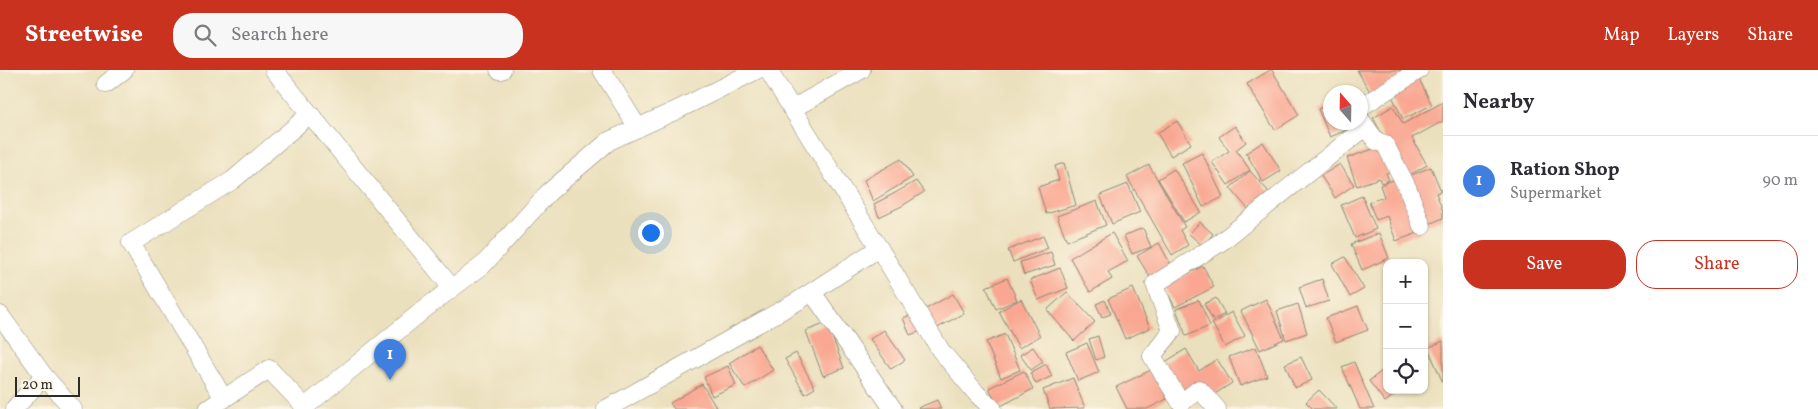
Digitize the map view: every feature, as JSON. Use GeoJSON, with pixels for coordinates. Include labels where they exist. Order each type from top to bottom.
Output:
{"type":"FeatureCollection","features":[{"type":"Feature","properties":{"kind":"street"},"geometry":{"type":"LineString","coordinates":[[106,84],[124,70]]}},
{"type":"Feature","properties":{"kind":"street"},"geometry":{"type":"LineString","coordinates":[[274,70],[452,288]]}},
{"type":"Feature","properties":{"kind":"street"},"geometry":{"type":"LineString","coordinates":[[602,70],[638,128]]}},
{"type":"Feature","properties":{"kind":"street"},"geometry":{"type":"LineString","coordinates":[[208,409],[269,369],[304,406],[483,265],[548,194],[609,141],[757,70]]}},
{"type":"Feature","properties":{"kind":"street"},"geometry":{"type":"LineString","coordinates":[[768,70],[941,351],[977,394],[993,409]]}},
{"type":"Feature","properties":{"kind":"street"},"geometry":{"type":"LineString","coordinates":[[792,109],[861,70]]}},
{"type":"Feature","properties":{"kind":"street"},"geometry":{"type":"LineString","coordinates":[[1368,103],[1419,70]]}},
{"type":"Feature","properties":{"kind":"street"},"geometry":{"type":"LineString","coordinates":[[224,399],[131,243],[233,180],[310,114]]}},
{"type":"Feature","properties":{"kind":"street"},"geometry":{"type":"LineString","coordinates":[[1217,409],[1199,389],[1182,406],[1152,356],[1172,331],[1155,284],[1221,242],[1358,133],[1358,130]]}},
{"type":"Feature","properties":{"kind":"street"},"geometry":{"type":"LineString","coordinates":[[1367,130],[1376,141],[1385,144],[1407,187],[1422,226]]}},
{"type":"Feature","properties":{"kind":"street"},"geometry":{"type":"LineString","coordinates":[[606,409],[812,292],[879,248]]}},
{"type":"Feature","properties":{"kind":"street"},"geometry":{"type":"LineString","coordinates":[[812,292],[892,409]]}},
{"type":"Feature","properties":{"kind":"street"},"geometry":{"type":"LineString","coordinates":[[0,315],[44,376],[73,409]]}},
{"type":"Feature","properties":{"kind":"street"},"geometry":{"type":"LineString","coordinates":[[14,409],[44,376]]}},
{"type":"Feature","properties":{"kind":"building"},"geometry":{"type":"Polygon","coordinates":[[[1272,70],[1299,115],[1275,130],[1247,84],[1272,70]]]}},
{"type":"Feature","properties":{"kind":"building"},"geometry":{"type":"Polygon","coordinates":[[[1357,70],[1414,70],[1372,95],[1368,85],[1366,85],[1357,70]]]}},
{"type":"Feature","properties":{"kind":"building"},"geometry":{"type":"Polygon","coordinates":[[[1419,79],[1432,105],[1403,119],[1391,94],[1419,79]]]}},
{"type":"Feature","properties":{"kind":"building"},"geometry":{"type":"Polygon","coordinates":[[[1443,102],[1443,121],[1412,138],[1427,165],[1406,177],[1373,118],[1393,106],[1403,124],[1443,102]]]}},
{"type":"Feature","properties":{"kind":"building"},"geometry":{"type":"Polygon","coordinates":[[[1323,107],[1323,121],[1318,109],[1323,107]]]}},
{"type":"Feature","properties":{"kind":"building"},"geometry":{"type":"Polygon","coordinates":[[[1177,121],[1191,144],[1171,156],[1157,133],[1177,121]]]}},
{"type":"Feature","properties":{"kind":"building"},"geometry":{"type":"Polygon","coordinates":[[[1235,126],[1246,142],[1236,150],[1250,170],[1228,185],[1212,162],[1229,151],[1219,137],[1235,126]]]}},
{"type":"Feature","properties":{"kind":"building"},"geometry":{"type":"Polygon","coordinates":[[[1327,130],[1347,130],[1330,137],[1327,130]]]}},
{"type":"Feature","properties":{"kind":"building"},"geometry":{"type":"Polygon","coordinates":[[[1263,142],[1281,171],[1263,182],[1246,153],[1263,142]]]}},
{"type":"Feature","properties":{"kind":"building"},"geometry":{"type":"Polygon","coordinates":[[[1385,145],[1394,170],[1386,173],[1389,180],[1381,183],[1379,178],[1357,186],[1347,158],[1385,145]]]}},
{"type":"Feature","properties":{"kind":"building"},"geometry":{"type":"Polygon","coordinates":[[[1202,153],[1223,197],[1203,207],[1182,163],[1202,153]]]}},
{"type":"Feature","properties":{"kind":"building"},"geometry":{"type":"Polygon","coordinates":[[[901,159],[913,177],[873,201],[864,180],[901,159]]]}},
{"type":"Feature","properties":{"kind":"building"},"geometry":{"type":"Polygon","coordinates":[[[1064,163],[1076,205],[1046,214],[1038,187],[1059,180],[1055,166],[1064,163]]]}},
{"type":"Feature","properties":{"kind":"building"},"geometry":{"type":"Polygon","coordinates":[[[1340,164],[1354,185],[1335,198],[1321,176],[1340,164]]]}},
{"type":"Feature","properties":{"kind":"building"},"geometry":{"type":"Polygon","coordinates":[[[1149,165],[1185,227],[1180,230],[1188,245],[1172,255],[1127,177],[1149,165]]]}},
{"type":"Feature","properties":{"kind":"building"},"geometry":{"type":"Polygon","coordinates":[[[1431,167],[1441,191],[1436,193],[1443,211],[1443,218],[1427,225],[1407,177],[1431,167]]]}},
{"type":"Feature","properties":{"kind":"building"},"geometry":{"type":"Polygon","coordinates":[[[1174,169],[1201,212],[1184,222],[1158,179],[1174,169]]]}},
{"type":"Feature","properties":{"kind":"building"},"geometry":{"type":"Polygon","coordinates":[[[1250,171],[1269,192],[1248,209],[1230,188],[1250,171]]]}},
{"type":"Feature","properties":{"kind":"building"},"geometry":{"type":"Polygon","coordinates":[[[1401,177],[1421,232],[1396,241],[1387,216],[1376,220],[1369,202],[1384,197],[1380,185],[1401,177]]]}},
{"type":"Feature","properties":{"kind":"building"},"geometry":{"type":"Polygon","coordinates":[[[916,181],[924,192],[902,206],[879,217],[874,204],[916,181]]]}},
{"type":"Feature","properties":{"kind":"building"},"geometry":{"type":"Polygon","coordinates":[[[1128,184],[1140,212],[1112,224],[1100,195],[1128,184]]]}},
{"type":"Feature","properties":{"kind":"building"},"geometry":{"type":"Polygon","coordinates":[[[1362,196],[1376,229],[1355,238],[1341,205],[1362,196]]]}},
{"type":"Feature","properties":{"kind":"building"},"geometry":{"type":"Polygon","coordinates":[[[1097,201],[1106,225],[1067,241],[1057,216],[1097,201]]]}},
{"type":"Feature","properties":{"kind":"building"},"geometry":{"type":"Polygon","coordinates":[[[1200,222],[1213,234],[1203,246],[1189,234],[1200,222]]]}},
{"type":"Feature","properties":{"kind":"building"},"geometry":{"type":"Polygon","coordinates":[[[1143,228],[1151,247],[1132,254],[1124,236],[1143,228]]]}},
{"type":"Feature","properties":{"kind":"building"},"geometry":{"type":"Polygon","coordinates":[[[1112,233],[1128,261],[1108,272],[1112,279],[1090,292],[1070,258],[1112,233]]]}},
{"type":"Feature","properties":{"kind":"building"},"geometry":{"type":"Polygon","coordinates":[[[1379,233],[1389,258],[1383,259],[1362,270],[1351,244],[1379,233]]]}},
{"type":"Feature","properties":{"kind":"building"},"geometry":{"type":"Polygon","coordinates":[[[1043,236],[1048,248],[1013,262],[1008,250],[1043,236]]]}},
{"type":"Feature","properties":{"kind":"building"},"geometry":{"type":"Polygon","coordinates":[[[1159,243],[1172,267],[1151,279],[1137,256],[1159,243]]]}},
{"type":"Feature","properties":{"kind":"building"},"geometry":{"type":"Polygon","coordinates":[[[1051,252],[1055,265],[1024,275],[1020,262],[1051,252]]]}},
{"type":"Feature","properties":{"kind":"building"},"geometry":{"type":"Polygon","coordinates":[[[1345,257],[1364,289],[1350,297],[1332,264],[1345,257]]]}},
{"type":"Feature","properties":{"kind":"building"},"geometry":{"type":"Polygon","coordinates":[[[1203,266],[1214,287],[1175,307],[1164,286],[1203,266]]]}},
{"type":"Feature","properties":{"kind":"building"},"geometry":{"type":"Polygon","coordinates":[[[1060,268],[1068,288],[1038,300],[1030,280],[1060,268]]]}},
{"type":"Feature","properties":{"kind":"building"},"geometry":{"type":"Polygon","coordinates":[[[1007,278],[1017,300],[996,309],[986,287],[1007,278]]]}},
{"type":"Feature","properties":{"kind":"building"},"geometry":{"type":"Polygon","coordinates":[[[1322,279],[1329,301],[1306,308],[1299,287],[1322,279]]]}},
{"type":"Feature","properties":{"kind":"building"},"geometry":{"type":"Polygon","coordinates":[[[1133,288],[1150,328],[1125,339],[1108,299],[1133,288]]]}},
{"type":"Feature","properties":{"kind":"building"},"geometry":{"type":"Polygon","coordinates":[[[1067,292],[1095,322],[1074,341],[1047,310],[1067,292]]]}},
{"type":"Feature","properties":{"kind":"building"},"geometry":{"type":"Polygon","coordinates":[[[953,294],[964,313],[932,331],[922,311],[953,294]]]}},
{"type":"Feature","properties":{"kind":"building"},"geometry":{"type":"Polygon","coordinates":[[[1216,298],[1225,314],[1213,320],[1204,304],[1216,298]]]}},
{"type":"Feature","properties":{"kind":"building"},"geometry":{"type":"Polygon","coordinates":[[[1021,299],[1040,336],[1019,348],[999,311],[1021,299]]]}},
{"type":"Feature","properties":{"kind":"building"},"geometry":{"type":"Polygon","coordinates":[[[1266,299],[1284,339],[1260,350],[1241,311],[1266,299]]]}},
{"type":"Feature","properties":{"kind":"building"},"geometry":{"type":"Polygon","coordinates":[[[1105,300],[1111,314],[1102,317],[1096,304],[1105,300]]]}},
{"type":"Feature","properties":{"kind":"building"},"geometry":{"type":"Polygon","coordinates":[[[1199,300],[1210,326],[1186,336],[1176,309],[1199,300]]]}},
{"type":"Feature","properties":{"kind":"building"},"geometry":{"type":"Polygon","coordinates":[[[1298,304],[1307,333],[1286,340],[1277,311],[1298,304]]]}},
{"type":"Feature","properties":{"kind":"building"},"geometry":{"type":"Polygon","coordinates":[[[1358,306],[1368,330],[1336,342],[1326,318],[1358,306]]]}},
{"type":"Feature","properties":{"kind":"building"},"geometry":{"type":"Polygon","coordinates":[[[1232,312],[1245,336],[1225,347],[1212,323],[1232,312]]]}},
{"type":"Feature","properties":{"kind":"building"},"geometry":{"type":"Polygon","coordinates":[[[914,314],[921,331],[910,335],[903,318],[914,314]]]}},
{"type":"Feature","properties":{"kind":"building"},"geometry":{"type":"Polygon","coordinates":[[[827,323],[844,368],[823,376],[806,331],[827,323]]]}},
{"type":"Feature","properties":{"kind":"building"},"geometry":{"type":"Polygon","coordinates":[[[884,330],[905,360],[891,369],[870,339],[884,330]]]}},
{"type":"Feature","properties":{"kind":"building"},"geometry":{"type":"Polygon","coordinates":[[[1005,334],[1020,370],[1001,378],[986,342],[1005,334]]]}},
{"type":"Feature","properties":{"kind":"building"},"geometry":{"type":"Polygon","coordinates":[[[1098,336],[1104,357],[1096,360],[1089,339],[1098,336]]]}},
{"type":"Feature","properties":{"kind":"building"},"geometry":{"type":"Polygon","coordinates":[[[1443,341],[1443,383],[1428,348],[1443,341]]]}},
{"type":"Feature","properties":{"kind":"building"},"geometry":{"type":"Polygon","coordinates":[[[1087,343],[1099,372],[1078,381],[1066,352],[1087,343]]]}},
{"type":"Feature","properties":{"kind":"building"},"geometry":{"type":"Polygon","coordinates":[[[757,345],[773,370],[745,388],[729,363],[757,345]]]}},
{"type":"Feature","properties":{"kind":"building"},"geometry":{"type":"Polygon","coordinates":[[[1033,347],[1043,362],[1031,370],[1020,355],[1033,347]]]}},
{"type":"Feature","properties":{"kind":"building"},"geometry":{"type":"Polygon","coordinates":[[[1256,347],[1267,376],[1240,386],[1229,357],[1256,347]]]}},
{"type":"Feature","properties":{"kind":"building"},"geometry":{"type":"Polygon","coordinates":[[[1186,349],[1199,371],[1217,359],[1232,383],[1210,397],[1180,393],[1162,364],[1186,349]]]}},
{"type":"Feature","properties":{"kind":"building"},"geometry":{"type":"Polygon","coordinates":[[[796,353],[815,388],[805,394],[785,359],[796,353]]]}},
{"type":"Feature","properties":{"kind":"building"},"geometry":{"type":"Polygon","coordinates":[[[1301,357],[1312,380],[1295,388],[1285,364],[1301,357]]]}},
{"type":"Feature","properties":{"kind":"building"},"geometry":{"type":"Polygon","coordinates":[[[1354,362],[1374,409],[1360,409],[1342,367],[1354,362]]]}},
{"type":"Feature","properties":{"kind":"building"},"geometry":{"type":"Polygon","coordinates":[[[1046,364],[1052,376],[1036,384],[1030,373],[1046,364]]]}},
{"type":"Feature","properties":{"kind":"building"},"geometry":{"type":"Polygon","coordinates":[[[728,366],[736,385],[712,396],[704,377],[728,366]]]}},
{"type":"Feature","properties":{"kind":"building"},"geometry":{"type":"Polygon","coordinates":[[[1153,369],[1167,399],[1147,409],[1127,409],[1116,387],[1153,369]]]}},
{"type":"Feature","properties":{"kind":"building"},"geometry":{"type":"Polygon","coordinates":[[[1383,370],[1383,394],[1396,394],[1385,402],[1369,381],[1383,370]]]}},
{"type":"Feature","properties":{"kind":"building"},"geometry":{"type":"Polygon","coordinates":[[[1024,371],[1033,389],[999,407],[989,388],[1024,371]]]}},
{"type":"Feature","properties":{"kind":"building"},"geometry":{"type":"Polygon","coordinates":[[[1073,378],[1085,408],[1050,409],[1043,390],[1073,378]]]}},
{"type":"Feature","properties":{"kind":"building"},"geometry":{"type":"Polygon","coordinates":[[[702,384],[717,409],[674,409],[670,403],[702,384]]]}},
{"type":"Feature","properties":{"kind":"building"},"geometry":{"type":"Polygon","coordinates":[[[1319,390],[1337,409],[1313,409],[1306,402],[1319,390]]]}},
{"type":"Feature","properties":{"kind":"building"},"geometry":{"type":"Polygon","coordinates":[[[937,400],[941,409],[918,408],[937,400]]]}},
{"type":"Feature","properties":{"kind":"place","name":"Ration Shop"},"geometry":{"type":"Point","coordinates":[390,380]}}]}
